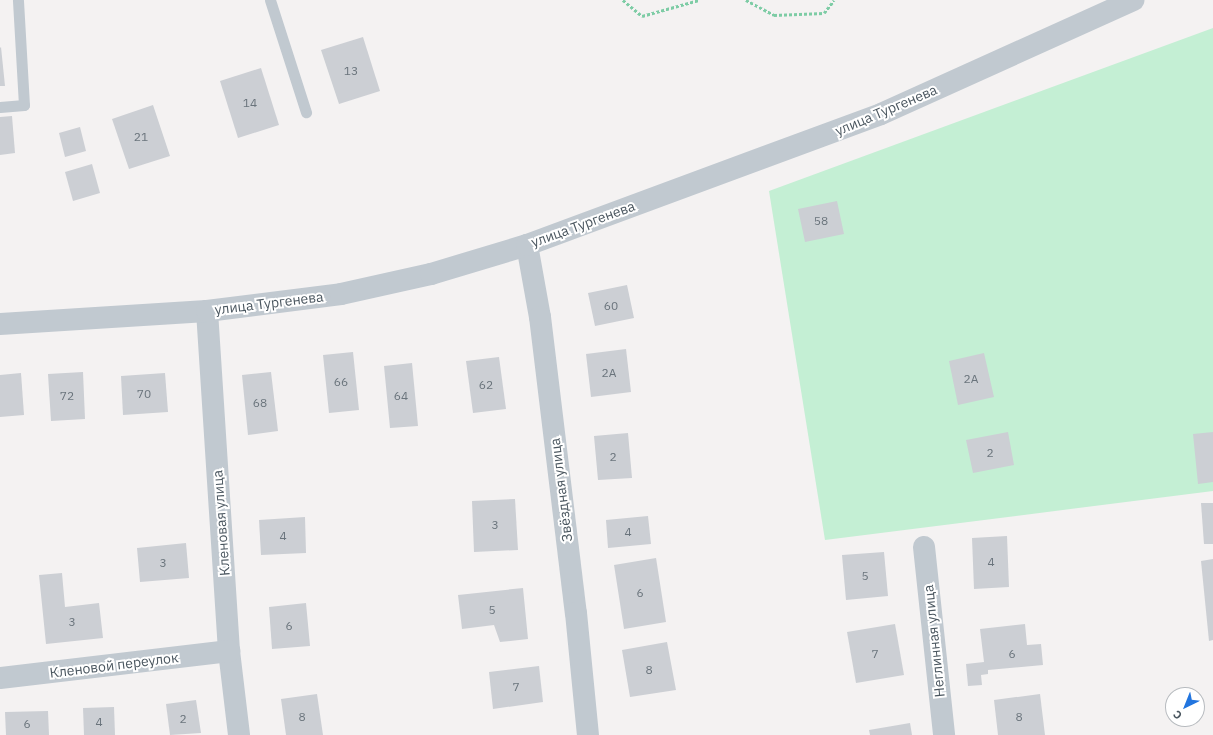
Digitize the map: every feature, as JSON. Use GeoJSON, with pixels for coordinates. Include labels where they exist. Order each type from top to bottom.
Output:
{"type":"FeatureCollection","features":[{"type":"Feature","properties":{"kind":"street","name":"улица Тургенева"},"geometry":{"type":"LineString","coordinates":[[0,324],[207,311],[341,294],[431,274],[527,245],[881,114],[1133,0]]}},
{"type":"Feature","properties":{"kind":"street","name":"Звёздная улица"},"geometry":{"type":"LineString","coordinates":[[527,245],[540,317],[576,613],[588,735]]}},
{"type":"Feature","properties":{"kind":"street","name":"Кленовая улица"},"geometry":{"type":"LineString","coordinates":[[207,311],[229,651],[239,735]]}},
{"type":"Feature","properties":{"kind":"street","name":"Неглинная улица"},"geometry":{"type":"LineString","coordinates":[[924,547],[944,735]]}},
{"type":"Feature","properties":{"kind":"street","name":"Кленовой переулок"},"geometry":{"type":"LineString","coordinates":[[0,678],[229,651]]}},
{"type":"Feature","properties":{"kind":"lane"},"geometry":{"type":"LineString","coordinates":[[0,107],[24,105],[18,0]]}},
{"type":"Feature","properties":{"kind":"lane"},"geometry":{"type":"LineString","coordinates":[[270,0],[306,112]]}},
{"type":"Feature","properties":{"kind":"path"},"geometry":{"type":"LineString","coordinates":[[623,0],[642,16],[699,0]]}},
{"type":"Feature","properties":{"kind":"path"},"geometry":{"type":"LineString","coordinates":[[746,0],[774,15],[824,13],[834,0]]}},
{"type":"Feature","properties":{"kind":"green space"},"geometry":{"type":"Polygon","coordinates":[[[1213,28],[1213,491],[825,540],[769,191],[1213,28]]]}},
{"type":"Feature","properties":{"kind":"building"},"geometry":{"type":"Polygon","coordinates":[[[363,37],[380,91],[339,104],[321,50],[363,37]]]}},
{"type":"Feature","properties":{"kind":"building"},"geometry":{"type":"Polygon","coordinates":[[[1,47],[5,86],[0,86],[1,47]]]}},
{"type":"Feature","properties":{"kind":"building"},"geometry":{"type":"Polygon","coordinates":[[[261,68],[279,125],[238,138],[220,81],[261,68]]]}},
{"type":"Feature","properties":{"kind":"building"},"geometry":{"type":"Polygon","coordinates":[[[153,105],[170,156],[129,169],[112,119],[153,105]]]}},
{"type":"Feature","properties":{"kind":"building"},"geometry":{"type":"Polygon","coordinates":[[[12,116],[15,153],[0,155],[0,117],[12,116]]]}},
{"type":"Feature","properties":{"kind":"building"},"geometry":{"type":"Polygon","coordinates":[[[80,127],[86,151],[65,157],[59,133],[80,127]]]}},
{"type":"Feature","properties":{"kind":"building"},"geometry":{"type":"Polygon","coordinates":[[[92,164],[100,193],[73,201],[65,172],[92,164]]]}},
{"type":"Feature","properties":{"kind":"building"},"geometry":{"type":"Polygon","coordinates":[[[837,201],[844,234],[805,242],[798,209],[837,201]]]}},
{"type":"Feature","properties":{"kind":"building"},"geometry":{"type":"Polygon","coordinates":[[[627,285],[634,318],[595,326],[588,293],[627,285]]]}},
{"type":"Feature","properties":{"kind":"building"},"geometry":{"type":"Polygon","coordinates":[[[626,349],[631,392],[591,397],[586,354],[626,349]]]}},
{"type":"Feature","properties":{"kind":"building"},"geometry":{"type":"Polygon","coordinates":[[[353,352],[359,410],[329,413],[323,355],[353,352]]]}},
{"type":"Feature","properties":{"kind":"building"},"geometry":{"type":"Polygon","coordinates":[[[984,353],[994,397],[958,405],[949,361],[984,353]]]}},
{"type":"Feature","properties":{"kind":"building"},"geometry":{"type":"Polygon","coordinates":[[[499,357],[506,409],[473,413],[466,361],[499,357]]]}},
{"type":"Feature","properties":{"kind":"building"},"geometry":{"type":"Polygon","coordinates":[[[412,363],[418,426],[390,428],[384,366],[412,363]]]}},
{"type":"Feature","properties":{"kind":"building"},"geometry":{"type":"Polygon","coordinates":[[[83,372],[85,419],[51,421],[48,374],[83,372]]]}},
{"type":"Feature","properties":{"kind":"building"},"geometry":{"type":"Polygon","coordinates":[[[271,372],[278,431],[248,435],[242,375],[271,372]]]}},
{"type":"Feature","properties":{"kind":"building"},"geometry":{"type":"Polygon","coordinates":[[[21,373],[24,415],[0,417],[0,375],[21,373]]]}},
{"type":"Feature","properties":{"kind":"building"},"geometry":{"type":"Polygon","coordinates":[[[165,373],[168,412],[123,415],[121,376],[165,373]]]}},
{"type":"Feature","properties":{"kind":"building"},"geometry":{"type":"Polygon","coordinates":[[[1008,432],[1014,465],[973,473],[966,440],[1008,432]]]}},
{"type":"Feature","properties":{"kind":"building"},"geometry":{"type":"Polygon","coordinates":[[[1213,432],[1213,482],[1198,484],[1193,434],[1213,432]]]}},
{"type":"Feature","properties":{"kind":"building"},"geometry":{"type":"Polygon","coordinates":[[[628,433],[632,478],[598,480],[594,436],[628,433]]]}},
{"type":"Feature","properties":{"kind":"building"},"geometry":{"type":"Polygon","coordinates":[[[515,499],[518,550],[474,552],[472,501],[515,499]]]}},
{"type":"Feature","properties":{"kind":"building"},"geometry":{"type":"Polygon","coordinates":[[[1201,503],[1213,503],[1213,544],[1204,544],[1201,503]]]}},
{"type":"Feature","properties":{"kind":"building"},"geometry":{"type":"Polygon","coordinates":[[[648,516],[651,544],[608,548],[606,520],[648,516]]]}},
{"type":"Feature","properties":{"kind":"building"},"geometry":{"type":"Polygon","coordinates":[[[305,517],[306,553],[261,555],[259,520],[305,517]]]}},
{"type":"Feature","properties":{"kind":"building"},"geometry":{"type":"Polygon","coordinates":[[[1007,536],[1009,587],[974,589],[972,538],[1007,536]]]}},
{"type":"Feature","properties":{"kind":"building"},"geometry":{"type":"Polygon","coordinates":[[[186,543],[189,578],[140,582],[137,548],[186,543]]]}},
{"type":"Feature","properties":{"kind":"building"},"geometry":{"type":"Polygon","coordinates":[[[884,552],[888,596],[846,600],[842,555],[884,552]]]}},
{"type":"Feature","properties":{"kind":"building"},"geometry":{"type":"Polygon","coordinates":[[[656,558],[666,622],[624,629],[614,565],[656,558]]]}},
{"type":"Feature","properties":{"kind":"building"},"geometry":{"type":"Polygon","coordinates":[[[1213,559],[1213,640],[1209,641],[1201,561],[1213,559]]]}},
{"type":"Feature","properties":{"kind":"building"},"geometry":{"type":"Polygon","coordinates":[[[62,573],[65,607],[99,603],[103,638],[46,644],[39,575],[62,573]]]}},
{"type":"Feature","properties":{"kind":"building"},"geometry":{"type":"Polygon","coordinates":[[[523,588],[528,639],[500,642],[494,625],[462,629],[458,595],[523,588]]]}},
{"type":"Feature","properties":{"kind":"building"},"geometry":{"type":"Polygon","coordinates":[[[306,603],[310,646],[272,649],[269,607],[306,603]]]}},
{"type":"Feature","properties":{"kind":"building"},"geometry":{"type":"Polygon","coordinates":[[[895,624],[904,675],[856,683],[847,632],[895,624]]]}},
{"type":"Feature","properties":{"kind":"building"},"geometry":{"type":"Polygon","coordinates":[[[1025,624],[1027,645],[1041,644],[1043,665],[988,670],[988,674],[981,675],[982,685],[968,686],[966,664],[984,662],[980,629],[1025,624]]]}},
{"type":"Feature","properties":{"kind":"building"},"geometry":{"type":"Polygon","coordinates":[[[667,642],[676,690],[630,697],[622,650],[667,642]]]}},
{"type":"Feature","properties":{"kind":"building"},"geometry":{"type":"Polygon","coordinates":[[[539,666],[543,702],[493,709],[489,672],[539,666]]]}},
{"type":"Feature","properties":{"kind":"building"},"geometry":{"type":"Polygon","coordinates":[[[317,694],[323,735],[286,735],[281,699],[317,694]]]}},
{"type":"Feature","properties":{"kind":"building"},"geometry":{"type":"Polygon","coordinates":[[[1040,694],[1045,735],[998,735],[994,700],[1040,694]]]}},
{"type":"Feature","properties":{"kind":"building"},"geometry":{"type":"Polygon","coordinates":[[[196,700],[201,733],[170,735],[166,704],[196,700]]]}},
{"type":"Feature","properties":{"kind":"building"},"geometry":{"type":"Polygon","coordinates":[[[114,707],[115,735],[84,735],[83,708],[114,707]]]}},
{"type":"Feature","properties":{"kind":"building"},"geometry":{"type":"Polygon","coordinates":[[[48,711],[49,735],[6,735],[5,712],[48,711]]]}},
{"type":"Feature","properties":{"kind":"building"},"geometry":{"type":"Polygon","coordinates":[[[910,723],[912,735],[870,735],[869,730],[910,723]]]}}]}
